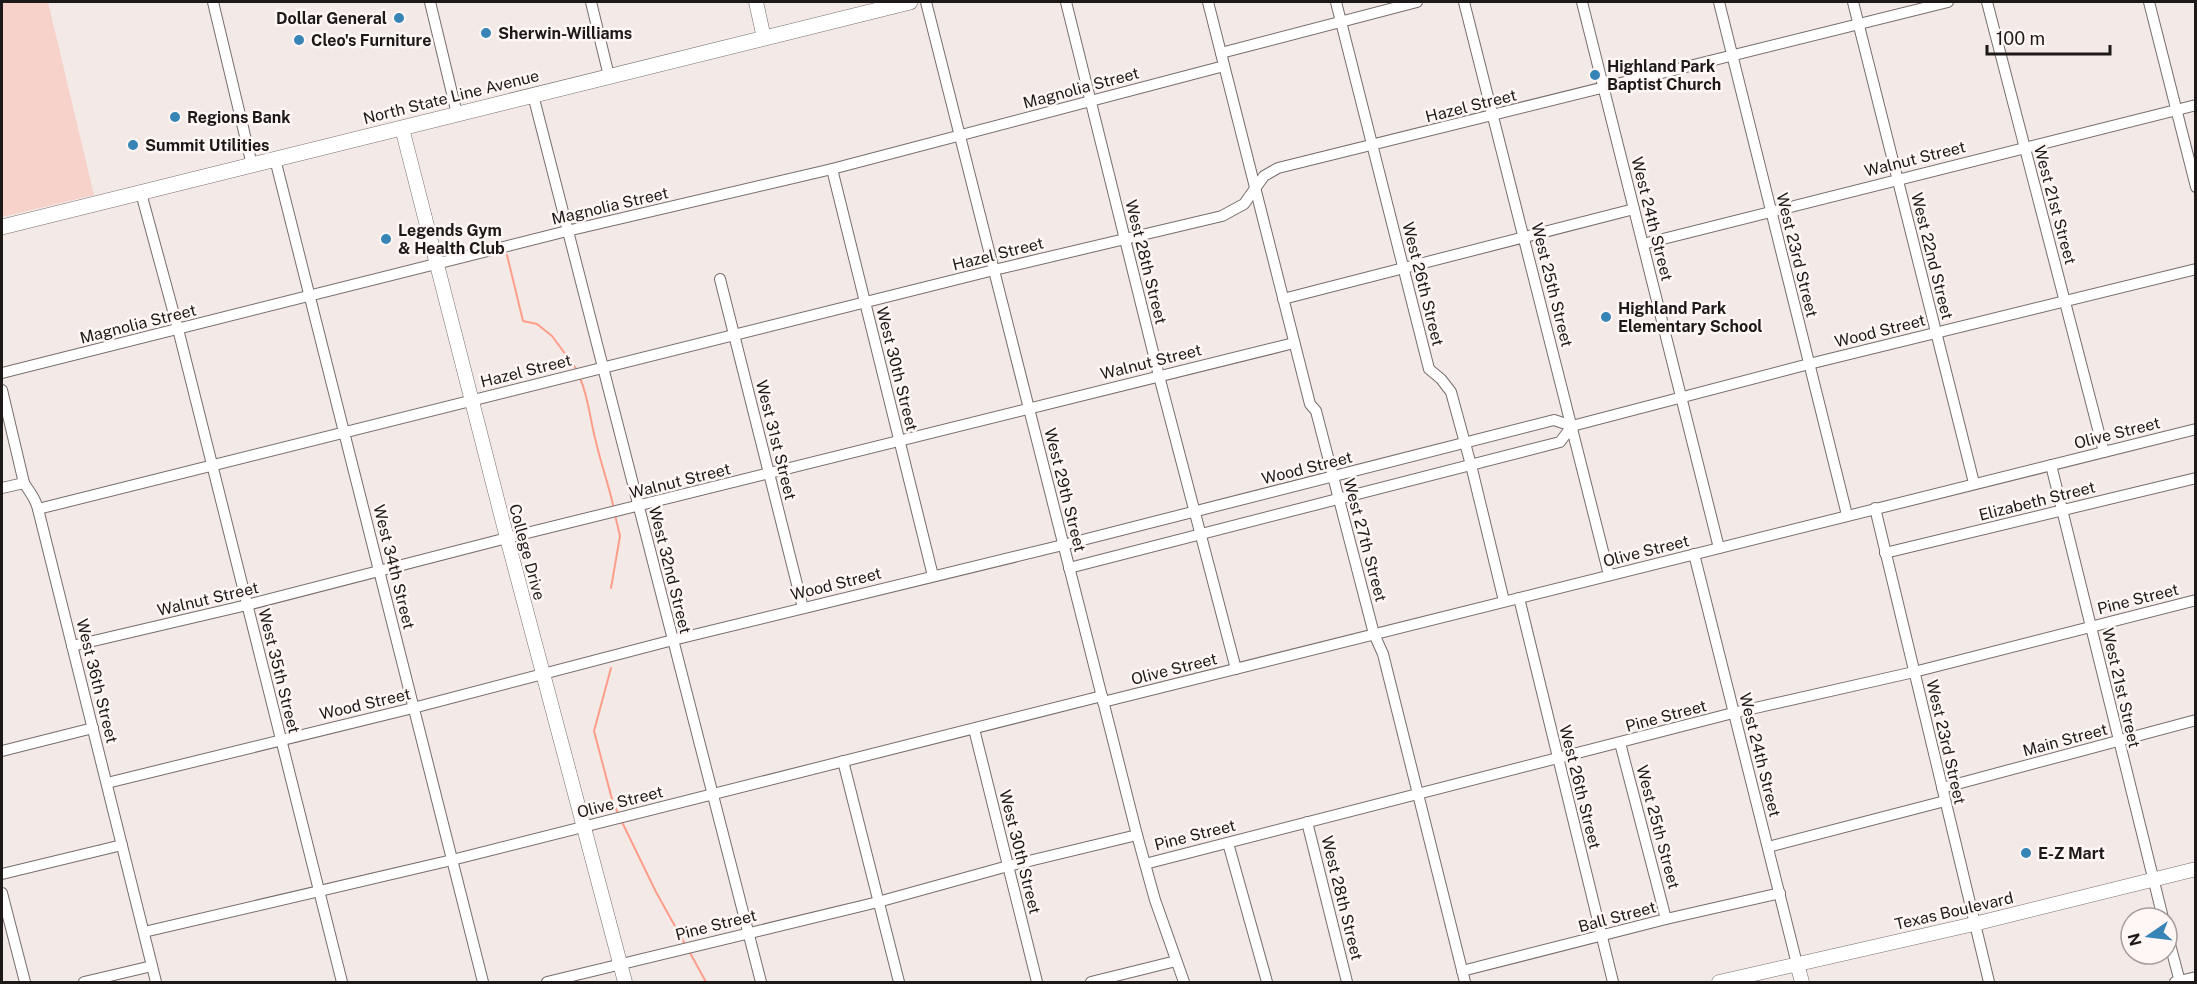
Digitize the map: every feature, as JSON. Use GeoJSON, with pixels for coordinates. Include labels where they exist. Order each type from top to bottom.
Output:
{"type":"FeatureCollection","features":[{"type":"Feature","properties":{"kind":"main road","name":"North State Line Avenue"},"geometry":{"type":"LineString","coordinates":[[2,227],[764,38],[884,5],[910,2]]}},
{"type":"Feature","properties":{"kind":"street"},"geometry":{"type":"LineString","coordinates":[[213,2],[252,165]]}},
{"type":"Feature","properties":{"kind":"street"},"geometry":{"type":"LineString","coordinates":[[430,2],[458,114]]}},
{"type":"Feature","properties":{"kind":"street"},"geometry":{"type":"LineString","coordinates":[[591,2],[609,76]]}},
{"type":"Feature","properties":{"kind":"street"},"geometry":{"type":"LineString","coordinates":[[756,2],[764,38]]}},
{"type":"Feature","properties":{"kind":"street","name":"West 29th Street"},"geometry":{"type":"LineString","coordinates":[[926,2],[1137,835],[1184,982]]}},
{"type":"Feature","properties":{"kind":"street","name":"West 28th Street"},"geometry":{"type":"LineString","coordinates":[[1066,2],[1159,376],[1236,669]]}},
{"type":"Feature","properties":{"kind":"street","name":"West 27th Street"},"geometry":{"type":"LineString","coordinates":[[1209,2],[1310,404],[1316,411],[1374,634],[1383,654],[1463,977]]}},
{"type":"Feature","properties":{"kind":"street","name":"West 26th Street"},"geometry":{"type":"LineString","coordinates":[[1336,2],[1429,369],[1451,392],[1504,601]]}},
{"type":"Feature","properties":{"kind":"street"},"geometry":{"type":"LineString","coordinates":[[1221,53],[1417,2]]}},
{"type":"Feature","properties":{"kind":"street","name":"West 25th Street"},"geometry":{"type":"LineString","coordinates":[[1464,2],[1609,575]]}},
{"type":"Feature","properties":{"kind":"street","name":"West 24th Street"},"geometry":{"type":"LineString","coordinates":[[1582,2],[1719,548]]}},
{"type":"Feature","properties":{"kind":"street","name":"West 23rd Street"},"geometry":{"type":"LineString","coordinates":[[1719,2],[1847,516]]}},
{"type":"Feature","properties":{"kind":"street","name":"West 22nd Street"},"geometry":{"type":"LineString","coordinates":[[1853,2],[1974,483]]}},
{"type":"Feature","properties":{"kind":"street","name":"Hazel Street"},"geometry":{"type":"LineString","coordinates":[[38,509],[994,270],[1222,216],[1244,204],[1264,176],[1278,168],[1948,2]]}},
{"type":"Feature","properties":{"kind":"street","name":"West 21st Street"},"geometry":{"type":"LineString","coordinates":[[1987,2],[2104,452]]}},
{"type":"Feature","properties":{"kind":"street"},"geometry":{"type":"LineString","coordinates":[[2149,2],[2196,187]]}},
{"type":"Feature","properties":{"kind":"street","name":"Magnolia Street"},"geometry":{"type":"LineString","coordinates":[[2,373],[567,231],[832,169],[1224,66]]}},
{"type":"Feature","properties":{"kind":"street","name":"West 32nd Street"},"geometry":{"type":"LineString","coordinates":[[532,95],[761,982]]}},
{"type":"Feature","properties":{"kind":"street","name":"Walnut Street"},"geometry":{"type":"LineString","coordinates":[[1643,244],[2196,105]]}},
{"type":"Feature","properties":{"kind":"street","name":"College Drive"},"geometry":{"type":"LineString","coordinates":[[402,128],[582,827],[625,982]]}},
{"type":"Feature","properties":{"kind":"street","name":"West 34th Street"},"geometry":{"type":"LineString","coordinates":[[275,159],[483,982]]}},
{"type":"Feature","properties":{"kind":"street","name":"West 30th Street"},"geometry":{"type":"LineString","coordinates":[[832,169],[933,576]]}},
{"type":"Feature","properties":{"kind":"street","name":"West 35th Street"},"geometry":{"type":"LineString","coordinates":[[141,193],[178,329],[342,982]]}},
{"type":"Feature","properties":{"kind":"street"},"geometry":{"type":"LineString","coordinates":[[1283,299],[1634,209]]}},
{"type":"Feature","properties":{"kind":"street","name":"Wood Street"},"geometry":{"type":"LineString","coordinates":[[106,783],[414,708],[673,640],[1196,512],[1554,420],[1572,426],[1809,364],[2196,269]]}},
{"type":"Feature","properties":{"kind":"street","name":"West 31st Street"},"geometry":{"type":"LineString","coordinates":[[720,279],[803,608]]}},
{"type":"Feature","properties":{"kind":"street","name":"Walnut Street"},"geometry":{"type":"LineString","coordinates":[[72,646],[247,605],[507,538],[1294,343]]}},
{"type":"Feature","properties":{"kind":"street","name":"West 36th Street"},"geometry":{"type":"LineString","coordinates":[[2,390],[24,483],[34,495],[38,509],[156,982]]}},
{"type":"Feature","properties":{"kind":"street","name":"Wood Street"},"geometry":{"type":"LineString","coordinates":[[1069,568],[1560,442],[1572,426]]}},
{"type":"Feature","properties":{"kind":"street","name":"Olive Street"},"geometry":{"type":"LineString","coordinates":[[144,932],[452,860],[974,729],[1236,669],[2196,429]]}},
{"type":"Feature","properties":{"kind":"street","name":"West 21st Street"},"geometry":{"type":"LineString","coordinates":[[2051,465],[2160,906]]}},
{"type":"Feature","properties":{"kind":"street","name":"Elizabeth Street"},"geometry":{"type":"LineString","coordinates":[[1885,553],[2196,478]]}},
{"type":"Feature","properties":{"kind":"street"},"geometry":{"type":"LineString","coordinates":[[2,488],[24,483]]}},
{"type":"Feature","properties":{"kind":"street","name":"West 23rd Street"},"geometry":{"type":"LineString","coordinates":[[1875,508],[1989,982]]}},
{"type":"Feature","properties":{"kind":"street","name":"West 24th Street"},"geometry":{"type":"LineString","coordinates":[[1694,554],[1797,964]]}},
{"type":"Feature","properties":{"kind":"street","name":"West 26th Street"},"geometry":{"type":"LineString","coordinates":[[1519,598],[1612,982]]}},
{"type":"Feature","properties":{"kind":"street","name":"Pine Street"},"geometry":{"type":"LineString","coordinates":[[1145,864],[1733,713],[1914,672],[2196,600]]}},
{"type":"Feature","properties":{"kind":"street","name":"Main Street"},"geometry":{"type":"LineString","coordinates":[[1942,789],[2196,720]]}},
{"type":"Feature","properties":{"kind":"street"},"geometry":{"type":"LineString","coordinates":[[2,751],[93,728]]}},
{"type":"Feature","properties":{"kind":"street","name":"West 30th Street"},"geometry":{"type":"LineString","coordinates":[[974,729],[1037,982]]}},
{"type":"Feature","properties":{"kind":"street","name":"West 25th Street"},"geometry":{"type":"LineString","coordinates":[[1620,743],[1666,919]]}},
{"type":"Feature","properties":{"kind":"street"},"geometry":{"type":"LineString","coordinates":[[843,761],[899,982]]}},
{"type":"Feature","properties":{"kind":"street"},"geometry":{"type":"LineString","coordinates":[[1768,847],[1945,801]]}},
{"type":"Feature","properties":{"kind":"street","name":"West 28th Street"},"geometry":{"type":"LineString","coordinates":[[1307,822],[1347,982]]}},
{"type":"Feature","properties":{"kind":"street","name":"Pine Street"},"geometry":{"type":"LineString","coordinates":[[547,982],[879,902],[1008,866],[1137,835]]}},
{"type":"Feature","properties":{"kind":"street"},"geometry":{"type":"LineString","coordinates":[[1228,843],[1267,982]]}},
{"type":"Feature","properties":{"kind":"street"},"geometry":{"type":"LineString","coordinates":[[2,874],[122,845]]}},
{"type":"Feature","properties":{"kind":"street","name":"Texas Boulevard"},"geometry":{"type":"LineString","coordinates":[[1719,982],[1974,924],[2196,869]]}},
{"type":"Feature","properties":{"kind":"street"},"geometry":{"type":"LineString","coordinates":[[2,893],[25,982]]}},
{"type":"Feature","properties":{"kind":"street","name":"Ball Street"},"geometry":{"type":"LineString","coordinates":[[1463,977],[1666,919],[1780,893]]}},
{"type":"Feature","properties":{"kind":"street"},"geometry":{"type":"LineString","coordinates":[[1091,982],[1176,961]]}},
{"type":"Feature","properties":{"kind":"street"},"geometry":{"type":"LineString","coordinates":[[1797,964],[1802,982]]}},
{"type":"Feature","properties":{"kind":"street"},"geometry":{"type":"LineString","coordinates":[[84,982],[152,966]]}},
{"type":"Feature","properties":{"kind":"street"},"geometry":{"type":"LineString","coordinates":[[2174,966],[2178,982],[2196,977]]}},
{"type":"Feature","properties":{"kind":"shaded area"},"geometry":{"type":"Polygon","coordinates":[[[2,2],[48,2],[94,195],[2,217],[2,2]]]}},
{"type":"Feature","properties":{"kind":"waterway"},"geometry":{"type":"LineString","coordinates":[[507,255],[523,321],[537,324],[552,336],[577,370]]}},
{"type":"Feature","properties":{"kind":"waterway"},"geometry":{"type":"LineString","coordinates":[[580,378],[614,509]]}},
{"type":"Feature","properties":{"kind":"waterway"},"geometry":{"type":"LineString","coordinates":[[611,588],[620,536],[615,515]]}},
{"type":"Feature","properties":{"kind":"waterway"},"geometry":{"type":"LineString","coordinates":[[611,668],[594,731],[613,803],[619,815]]}},
{"type":"Feature","properties":{"kind":"waterway"},"geometry":{"type":"LineString","coordinates":[[621,820],[656,892],[686,946]]}},
{"type":"Feature","properties":{"kind":"waterway"},"geometry":{"type":"LineString","coordinates":[[689,951],[706,982]]}},
{"type":"Feature","properties":{"kind":"place","name":"Dollar General"},"geometry":{"type":"Point","coordinates":[399,18]}},
{"type":"Feature","properties":{"kind":"place","name":"Sherwin-Williams"},"geometry":{"type":"Point","coordinates":[486,33]}},
{"type":"Feature","properties":{"kind":"place","name":"Cleo's Furniture"},"geometry":{"type":"Point","coordinates":[299,40]}},
{"type":"Feature","properties":{"kind":"place","name":"Highland Park Baptist Church"},"geometry":{"type":"Point","coordinates":[1595,75]}},
{"type":"Feature","properties":{"kind":"place","name":"Regions Bank"},"geometry":{"type":"Point","coordinates":[175,117]}},
{"type":"Feature","properties":{"kind":"place","name":"Summit Utilities"},"geometry":{"type":"Point","coordinates":[133,145]}},
{"type":"Feature","properties":{"kind":"place","name":"Legends Gym & Health Club"},"geometry":{"type":"Point","coordinates":[386,239]}},
{"type":"Feature","properties":{"kind":"place","name":"Highland Park Elementary School"},"geometry":{"type":"Point","coordinates":[1606,317]}},
{"type":"Feature","properties":{"kind":"place","name":"E-Z Mart"},"geometry":{"type":"Point","coordinates":[2026,853]}}]}
